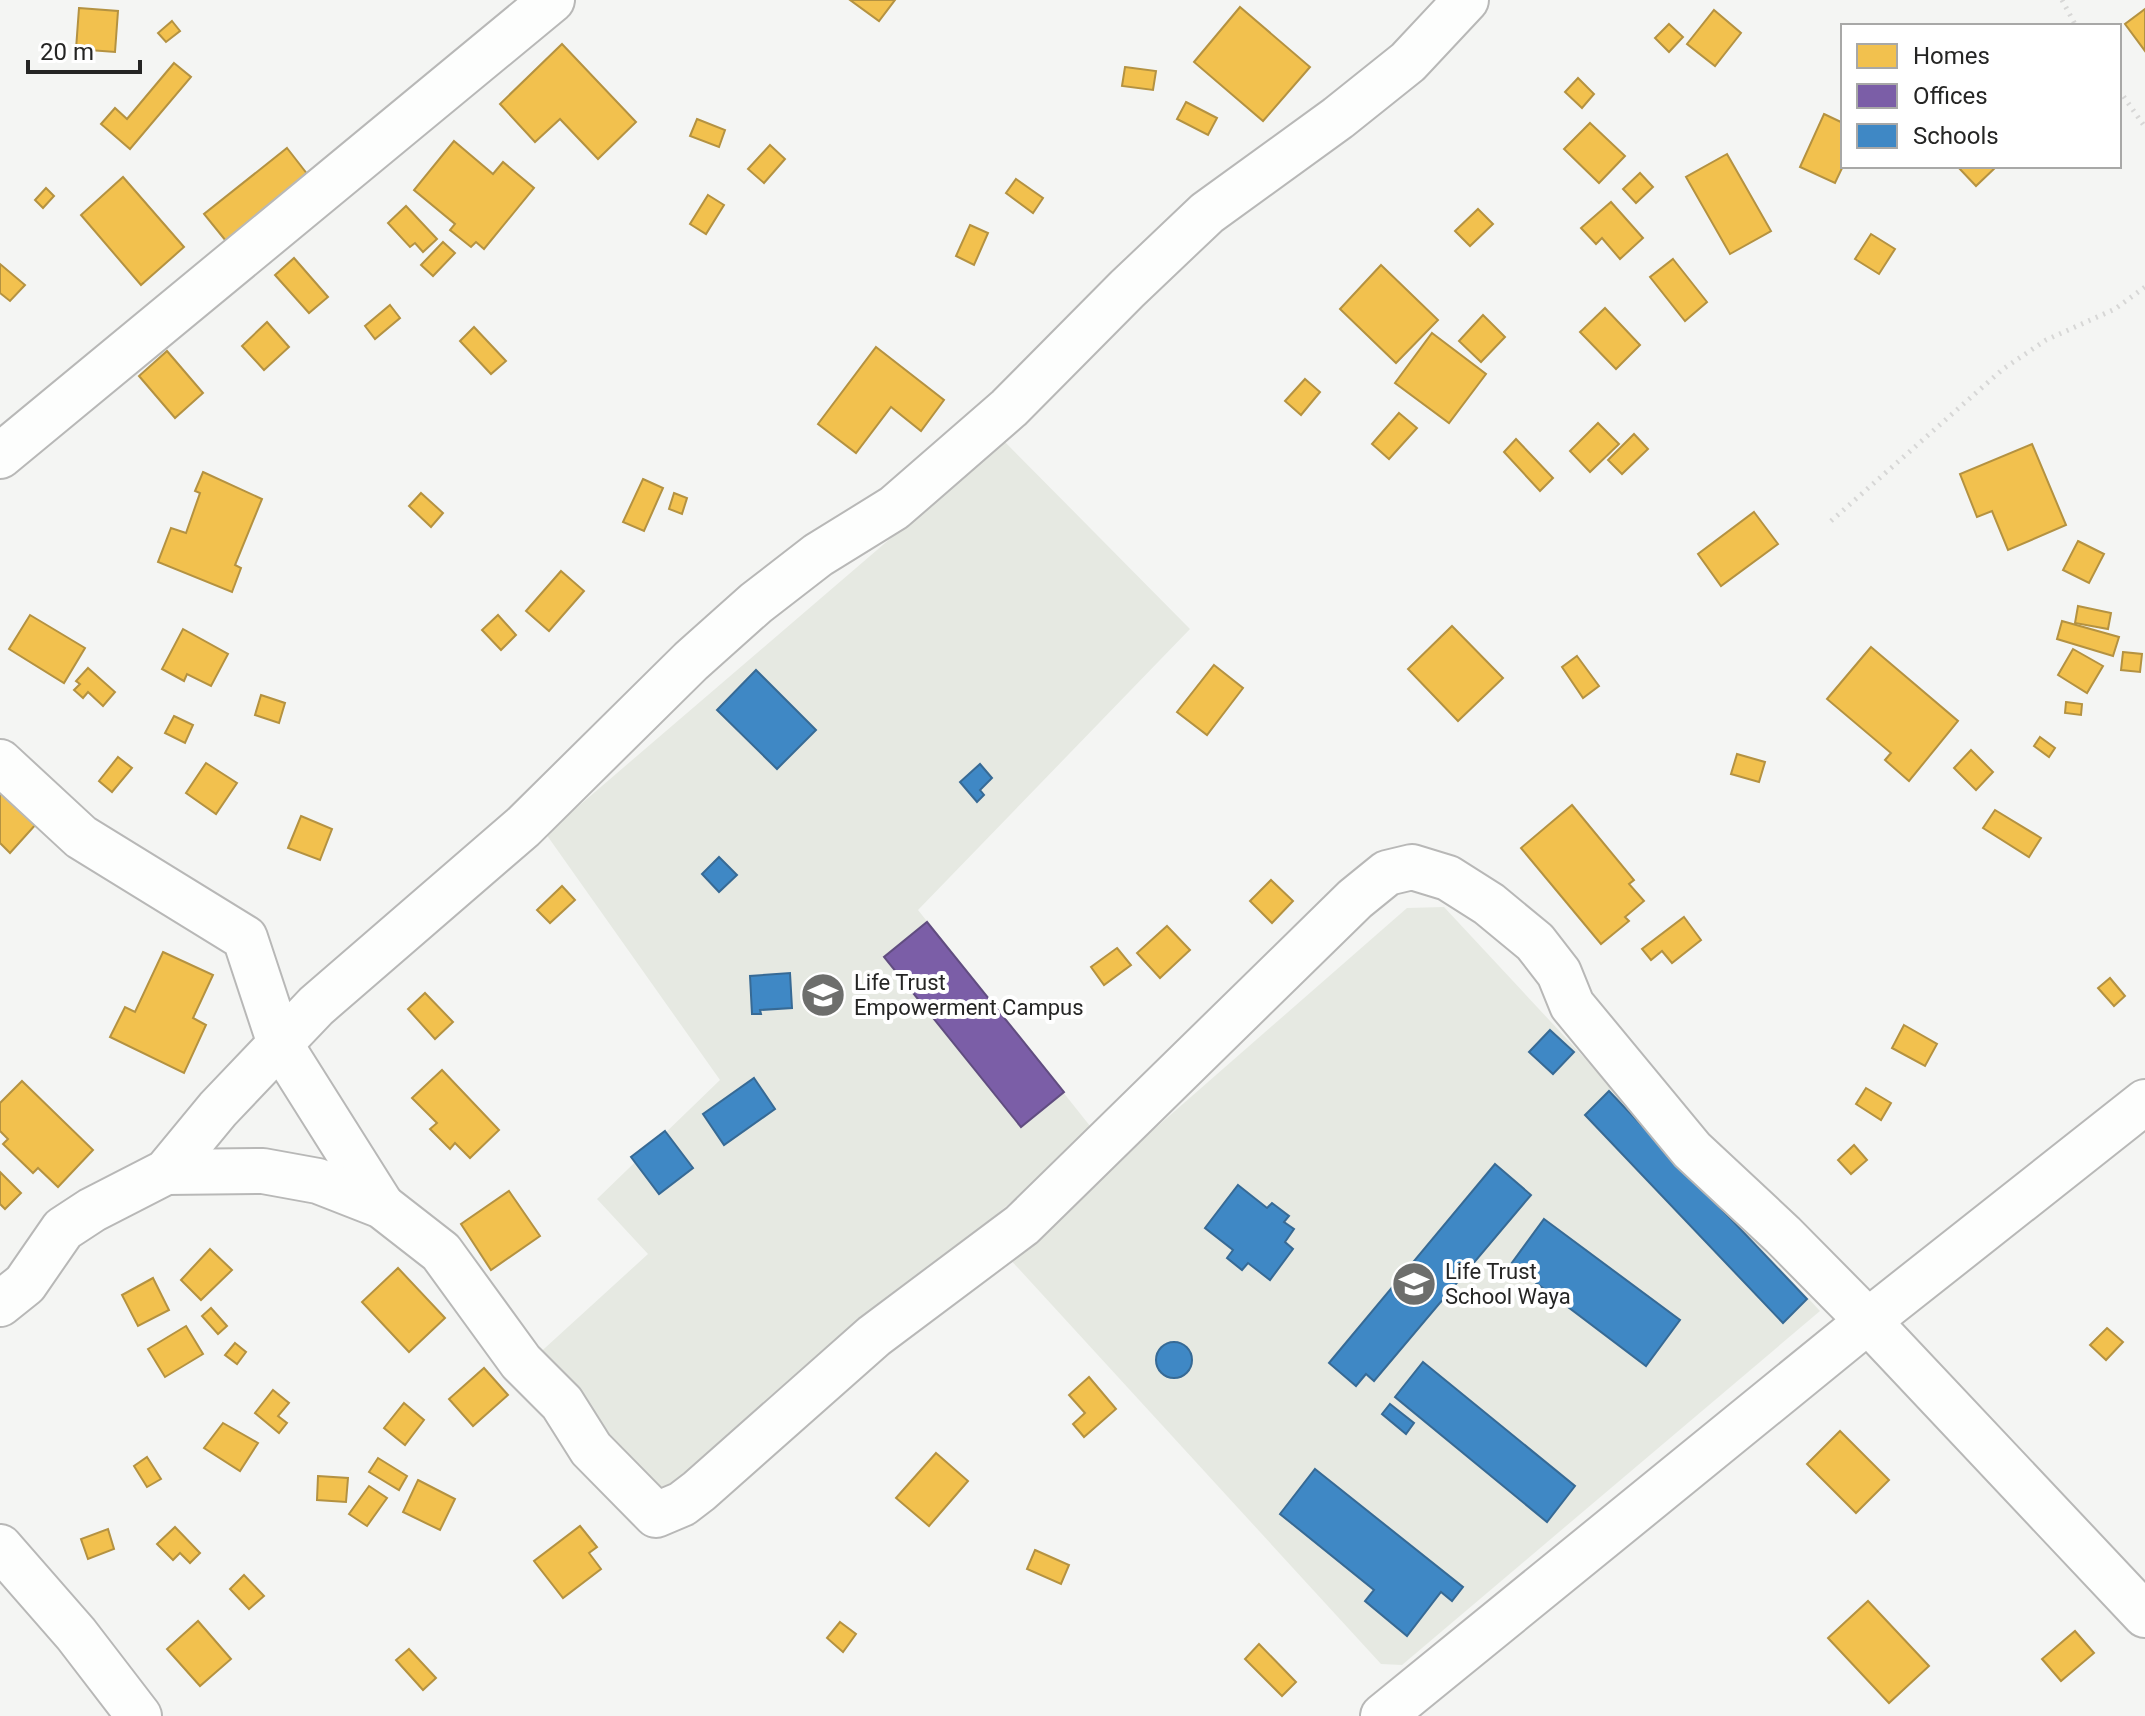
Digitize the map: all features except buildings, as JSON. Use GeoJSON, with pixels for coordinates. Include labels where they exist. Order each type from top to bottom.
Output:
{"type":"FeatureCollection","features":[{"type":"Feature","properties":{"kind":"street"},"geometry":{"type":"LineString","coordinates":[[0,456],[552,0]]}},
{"type":"Feature","properties":{"kind":"street"},"geometry":{"type":"LineString","coordinates":[[0,1304],[25,1284],[63,1229],[92,1210],[166,1172],[218,1109],[316,1006],[523,827],[691,661],[756,603],[818,555],[894,508],[1009,408],[1207,213],[1326,127],[1408,62],[1466,0]]}},
{"type":"Feature","properties":{"kind":"street"},"geometry":{"type":"LineString","coordinates":[[0,762],[81,837],[245,938],[280,1044],[382,1206]]}},
{"type":"Feature","properties":{"kind":"street"},"geometry":{"type":"LineString","coordinates":[[166,1172],[263,1171],[318,1181],[382,1206],[441,1252],[521,1362],[562,1403],[591,1449],[656,1515],[682,1504],[699,1491],[874,1336],[1022,1225],[1355,899],[1387,873],[1412,867],[1448,878],[1489,904],[1535,942],[1559,973],[1572,1005],[1692,1150],[1783,1235],[1868,1321],[2145,1615]]}},
{"type":"Feature","properties":{"kind":"street"},"geometry":{"type":"LineString","coordinates":[[1383,1716],[1868,1321],[2145,1102]]}},
{"type":"Feature","properties":{"kind":"street"},"geometry":{"type":"LineString","coordinates":[[0,1547],[76,1634],[139,1716]]}},
{"type":"Feature","properties":{"kind":"path"},"geometry":{"type":"LineString","coordinates":[[2062,0],[2075,24]]}},
{"type":"Feature","properties":{"kind":"path"},"geometry":{"type":"LineString","coordinates":[[2121,93],[2145,127]]}},
{"type":"Feature","properties":{"kind":"path"},"geometry":{"type":"LineString","coordinates":[[1831,521],[2003,369],[2046,340],[2115,309],[2145,287]]}},
{"type":"Feature","properties":{"kind":"shaded area","name":"Life Trust Empowerment Campus"},"geometry":{"type":"Polygon","coordinates":[[[1004,441],[1190,629],[918,910],[1094,1131],[674,1490],[645,1486],[534,1358],[648,1254],[597,1199],[720,1080],[546,834],[1004,441]]]}},
{"type":"Feature","properties":{"kind":"shaded area","name":"Life Trust School Waya"},"geometry":{"type":"Polygon","coordinates":[[[1444,907],[1820,1311],[1402,1665],[1381,1664],[1008,1257],[1407,908],[1444,907]]]}},
{"type":"Feature","properties":{"kind":"place","name":"Life Trust Empowerment Campus"},"geometry":{"type":"Point","coordinates":[823,995]}},
{"type":"Feature","properties":{"kind":"place","name":"Life Trust School Waya"},"geometry":{"type":"Point","coordinates":[1414,1284]}}]}
